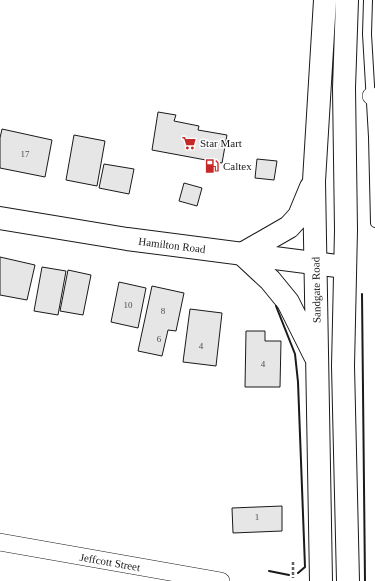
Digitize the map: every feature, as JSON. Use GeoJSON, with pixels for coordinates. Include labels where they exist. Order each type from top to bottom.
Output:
{"type":"FeatureCollection","features":[{"type":"Feature","properties":{"kind":"main road","name":"Sandgate Road"},"geometry":{"type":"LineString","coordinates":[[321,581],[314,181],[325,0]]}},
{"type":"Feature","properties":{"kind":"main road"},"geometry":{"type":"LineString","coordinates":[[347,0],[344,88],[346,230],[343,366],[348,581]]}},
{"type":"Feature","properties":{"kind":"main road"},"geometry":{"type":"LineString","coordinates":[[314,181],[299,216],[289,227],[242,254],[270,280],[288,302],[317,362]]}},
{"type":"Feature","properties":{"kind":"main road","name":"Hamilton Road"},"geometry":{"type":"LineString","coordinates":[[0,218],[127,239],[345,267]]}},
{"type":"Feature","properties":{"kind":"street","name":"Jeffcott Street"},"geometry":{"type":"LineString","coordinates":[[0,542],[221,581]]}},
{"type":"Feature","properties":{"kind":"lane"},"geometry":{"type":"LineString","coordinates":[[368,0],[367,34],[373,96],[375,223]]}},
{"type":"Feature","properties":{"kind":"path"},"geometry":{"type":"LineString","coordinates":[[293,562],[293,578]]}},
{"type":"Feature","properties":{"kind":"building","name":"Star Mart"},"geometry":{"type":"Polygon","coordinates":[[[158,112],[176,115],[174,121],[199,126],[198,130],[227,135],[222,163],[152,150],[158,112]]]}},
{"type":"Feature","properties":{"kind":"building"},"geometry":{"type":"Polygon","coordinates":[[[2,129],[52,140],[45,177],[0,168],[0,138],[2,129]]]}},
{"type":"Feature","properties":{"kind":"building"},"geometry":{"type":"Polygon","coordinates":[[[74,135],[105,141],[97,186],[66,180],[74,135]]]}},
{"type":"Feature","properties":{"kind":"building"},"geometry":{"type":"Polygon","coordinates":[[[257,159],[277,161],[274,180],[255,178],[257,159]]]}},
{"type":"Feature","properties":{"kind":"building"},"geometry":{"type":"Polygon","coordinates":[[[104,164],[134,169],[129,194],[99,188],[104,164]]]}},
{"type":"Feature","properties":{"kind":"building"},"geometry":{"type":"Polygon","coordinates":[[[184,183],[202,188],[197,206],[179,201],[184,183]]]}},
{"type":"Feature","properties":{"kind":"building"},"geometry":{"type":"Polygon","coordinates":[[[0,257],[35,265],[27,300],[0,295],[0,257]]]}},
{"type":"Feature","properties":{"kind":"building"},"geometry":{"type":"Polygon","coordinates":[[[42,267],[66,271],[58,315],[34,311],[42,267]]]}},
{"type":"Feature","properties":{"kind":"building"},"geometry":{"type":"Polygon","coordinates":[[[68,270],[91,275],[83,315],[60,311],[68,270]]]}},
{"type":"Feature","properties":{"kind":"building"},"geometry":{"type":"Polygon","coordinates":[[[119,282],[146,288],[138,328],[111,322],[119,282]]]}},
{"type":"Feature","properties":{"kind":"building"},"geometry":{"type":"Polygon","coordinates":[[[152,286],[184,293],[176,331],[168,330],[162,356],[138,351],[152,286]]]}},
{"type":"Feature","properties":{"kind":"building"},"geometry":{"type":"Polygon","coordinates":[[[190,309],[222,313],[216,366],[183,362],[190,309]]]}},
{"type":"Feature","properties":{"kind":"building"},"geometry":{"type":"Polygon","coordinates":[[[246,331],[265,331],[265,341],[281,341],[280,387],[245,387],[246,331]]]}},
{"type":"Feature","properties":{"kind":"building"},"geometry":{"type":"Polygon","coordinates":[[[282,506],[282,531],[233,533],[232,508],[282,506]]]}},
{"type":"Feature","properties":{"kind":"wall"},"geometry":{"type":"LineString","coordinates":[[362,294],[365,581]]}},
{"type":"Feature","properties":{"kind":"wall"},"geometry":{"type":"LineString","coordinates":[[276,306],[295,354],[298,382],[305,567],[298,573]]}},
{"type":"Feature","properties":{"kind":"wall"},"geometry":{"type":"LineString","coordinates":[[269,571],[289,575]]}},
{"type":"Feature","properties":{"kind":"place","name":"Star Mart"},"geometry":{"type":"Point","coordinates":[189,143]}},
{"type":"Feature","properties":{"kind":"place","name":"Caltex"},"geometry":{"type":"Point","coordinates":[212,166]}}]}
